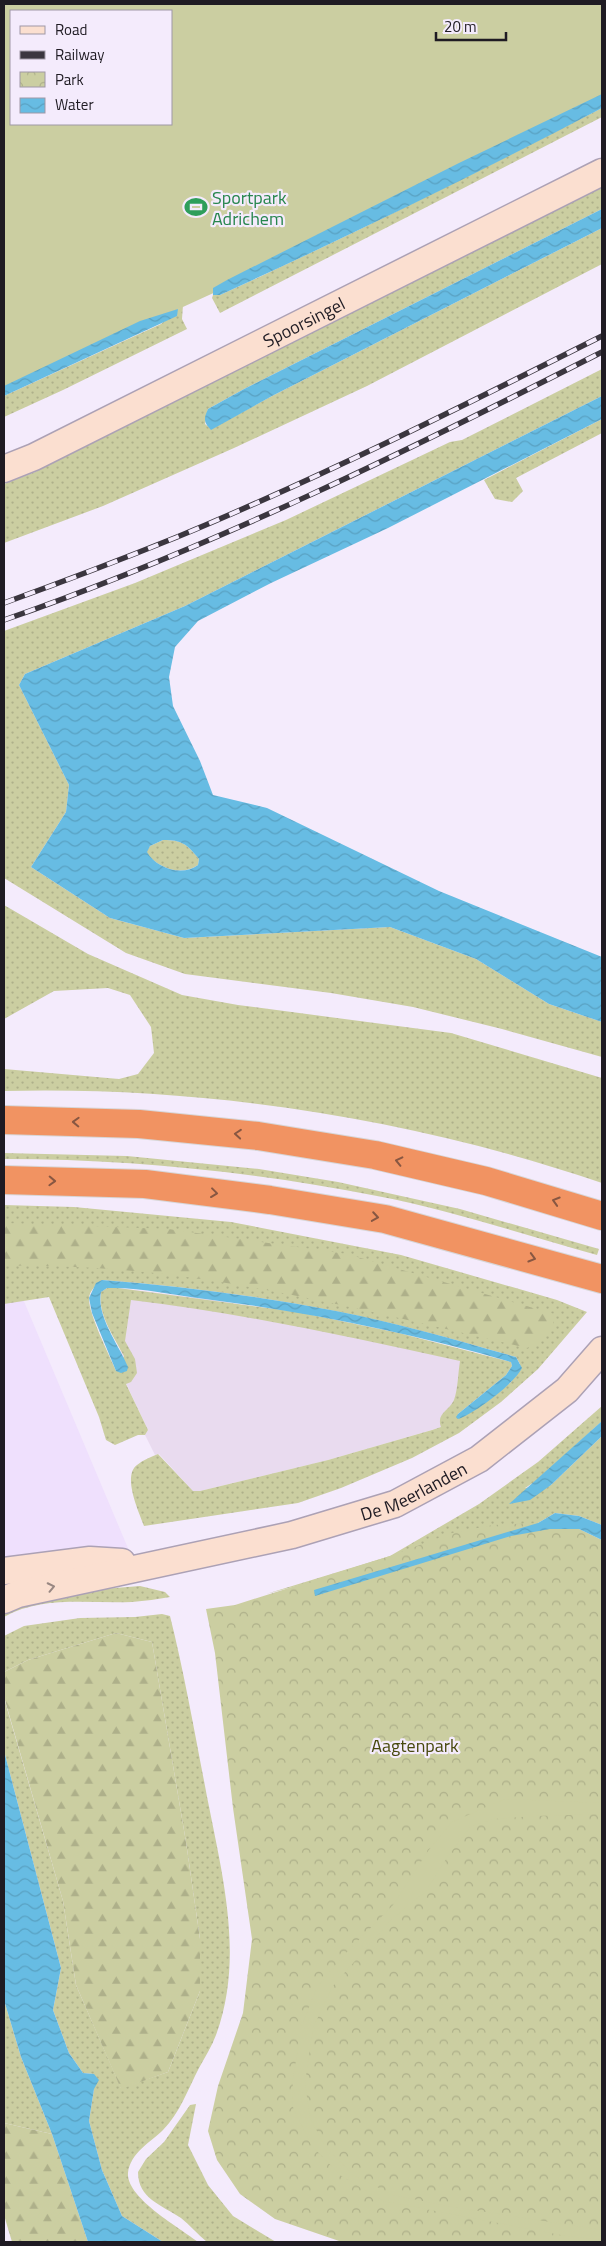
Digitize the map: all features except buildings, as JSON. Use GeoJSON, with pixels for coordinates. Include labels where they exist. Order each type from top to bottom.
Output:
{"type":"FeatureCollection","features":[{"type":"Feature","properties":{"kind":"highway"},"geometry":{"type":"LineString","coordinates":[[4,1120],[139,1124],[258,1136],[375,1155],[486,1181],[602,1216]]}},
{"type":"Feature","properties":{"kind":"highway"},"geometry":{"type":"LineString","coordinates":[[4,1180],[145,1184],[280,1201],[385,1219],[594,1276]]}},
{"type":"Feature","properties":{"kind":"main road","name":"Spoorsingel"},"geometry":{"type":"LineString","coordinates":[[4,469],[42,453],[602,172]]}},
{"type":"Feature","properties":{"kind":"main road","name":"De Meerlanden"},"geometry":{"type":"LineString","coordinates":[[144,1567],[292,1535],[394,1504],[479,1459],[567,1390],[602,1350]]}},
{"type":"Feature","properties":{"kind":"main road"},"geometry":{"type":"LineString","coordinates":[[4,1571],[90,1560],[119,1562],[144,1567]]}},
{"type":"Feature","properties":{"kind":"main road"},"geometry":{"type":"LineString","coordinates":[[4,1600],[18,1594],[144,1567]]}},
{"type":"Feature","properties":{"kind":"shaded area"},"geometry":{"type":"Polygon","coordinates":[[[4,1254],[130,1553],[4,1567],[4,1254]]]}},
{"type":"Feature","properties":{"kind":"shaded area"},"geometry":{"type":"Polygon","coordinates":[[[118,1288],[222,1301],[511,1362],[442,1427],[328,1460],[200,1491],[193,1491],[159,1454],[155,1455],[145,1435],[148,1430],[121,1373],[118,1288]]]}},
{"type":"Feature","properties":{"kind":"green space","name":"Sportpark Adrichem"},"geometry":{"type":"Polygon","coordinates":[[[4,4],[602,4],[602,102],[220,290],[4,389],[4,4]]]}},
{"type":"Feature","properties":{"kind":"green space"},"geometry":{"type":"Polygon","coordinates":[[[602,108],[602,117],[220,313],[212,298],[213,295],[220,295],[365,227],[602,108]]]}},
{"type":"Feature","properties":{"kind":"green space"},"geometry":{"type":"Polygon","coordinates":[[[602,185],[602,209],[244,389],[208,409],[205,424],[211,429],[602,228],[602,264],[367,386],[103,506],[4,543],[4,484],[35,472],[602,185]]]}},
{"type":"Feature","properties":{"kind":"green space"},"geometry":{"type":"Polygon","coordinates":[[[183,305],[182,319],[187,329],[4,417],[4,396],[161,324],[183,305]]]}},
{"type":"Feature","properties":{"kind":"green space"},"geometry":{"type":"Polygon","coordinates":[[[602,369],[602,396],[185,606],[25,674],[19,685],[69,785],[66,812],[31,867],[110,918],[184,938],[390,927],[476,959],[549,1004],[602,1022],[602,1057],[413,1007],[331,993],[185,974],[126,953],[4,878],[4,631],[135,583],[286,520],[450,442],[462,440],[602,369]]]}},
{"type":"Feature","properties":{"kind":"green space"},"geometry":{"type":"Polygon","coordinates":[[[602,419],[602,433],[516,478],[523,491],[512,502],[495,499],[484,480],[602,419]]]}},
{"type":"Feature","properties":{"kind":"green space"},"geometry":{"type":"Polygon","coordinates":[[[163,840],[180,842],[187,846],[199,859],[198,865],[191,869],[177,870],[170,869],[156,862],[146,852],[150,846],[163,840]]]}},
{"type":"Feature","properties":{"kind":"green space"},"geometry":{"type":"Polygon","coordinates":[[[4,905],[88,954],[182,995],[238,1005],[451,1033],[602,1078],[602,1183],[530,1160],[457,1140],[307,1111],[156,1094],[4,1091],[4,1069],[119,1079],[138,1074],[154,1053],[151,1027],[130,995],[108,988],[54,991],[4,1019],[4,905]]]}},
{"type":"Feature","properties":{"kind":"green space"},"geometry":{"type":"Polygon","coordinates":[[[4,1153],[127,1156],[259,1169],[338,1182],[460,1209],[599,1249],[597,1255],[432,1208],[285,1180],[145,1164],[4,1159],[4,1153]]]}},
{"type":"Feature","properties":{"kind":"green space"},"geometry":{"type":"Polygon","coordinates":[[[4,1205],[74,1207],[231,1222],[401,1255],[557,1300],[587,1312],[538,1369],[501,1402],[459,1433],[412,1458],[341,1488],[298,1503],[144,1526],[133,1494],[131,1477],[133,1470],[144,1460],[158,1454],[193,1491],[200,1491],[328,1460],[432,1430],[441,1427],[440,1418],[454,1400],[460,1361],[255,1319],[131,1300],[125,1341],[135,1359],[137,1373],[131,1382],[126,1384],[148,1430],[145,1435],[138,1435],[115,1445],[106,1440],[99,1417],[49,1297],[4,1304],[4,1205]],[[102,1280],[93,1288],[89,1296],[96,1324],[116,1371],[124,1356],[107,1325],[101,1308],[101,1292],[107,1288],[298,1312],[399,1333],[511,1362],[512,1366],[506,1375],[458,1414],[458,1419],[490,1399],[511,1382],[520,1364],[516,1357],[426,1332],[358,1316],[248,1296],[102,1280]]]}},
{"type":"Feature","properties":{"kind":"green space"},"geometry":{"type":"Polygon","coordinates":[[[4,1223],[168,1229],[347,1254],[554,1314],[553,1327],[536,1343],[527,1348],[333,1303],[202,1279],[70,1266],[4,1266],[4,1223]]]}},
{"type":"Feature","properties":{"kind":"green space"},"geometry":{"type":"Polygon","coordinates":[[[602,1406],[602,1421],[539,1479],[525,1488],[551,1485],[602,1436],[602,1525],[579,1516],[555,1513],[538,1523],[266,1594],[390,1556],[479,1504],[538,1462],[602,1406]]]}},
{"type":"Feature","properties":{"kind":"green space","name":"Aagtenpark"},"geometry":{"type":"Polygon","coordinates":[[[538,1523],[550,1529],[579,1529],[602,1540],[602,2242],[342,2242],[275,2219],[240,2194],[217,2160],[208,2131],[218,2086],[243,2013],[252,1939],[233,1808],[215,1653],[206,1609],[235,1605],[390,1556],[452,1533],[493,1525],[538,1523]]]}},
{"type":"Feature","properties":{"kind":"green space"},"geometry":{"type":"Polygon","coordinates":[[[140,1586],[165,1592],[170,1597],[132,1602],[51,1603],[19,1610],[4,1617],[4,1608],[78,1591],[140,1586]]]}},
{"type":"Feature","properties":{"kind":"green space"},"geometry":{"type":"Polygon","coordinates":[[[162,1614],[170,1616],[175,1637],[223,1879],[230,1942],[229,1973],[225,2004],[216,2035],[210,2047],[174,2116],[163,2130],[137,2154],[128,2173],[130,2183],[145,2202],[167,2221],[198,2242],[163,2242],[122,2216],[102,2170],[89,2121],[94,2089],[94,2074],[83,2073],[69,2053],[53,2010],[61,1968],[4,1751],[4,1698],[63,1901],[76,1985],[121,2088],[168,2072],[200,1991],[200,1939],[186,1842],[152,1642],[116,1633],[28,1660],[4,1672],[4,1636],[24,1626],[80,1618],[135,1617],[162,1614]]]}},
{"type":"Feature","properties":{"kind":"green space"},"geometry":{"type":"Polygon","coordinates":[[[116,1633],[152,1642],[186,1842],[200,1939],[200,1991],[168,2072],[121,2089],[76,1985],[63,1901],[4,1697],[4,1672],[28,1660],[116,1633]]]}},
{"type":"Feature","properties":{"kind":"green space"},"geometry":{"type":"Polygon","coordinates":[[[505,1799],[602,1803],[602,1814],[494,1819],[471,1826],[448,1856],[426,1891],[391,1920],[332,1987],[313,2028],[305,2083],[310,2118],[325,2146],[353,2175],[393,2195],[453,2207],[602,2230],[602,2240],[566,2236],[383,2201],[340,2175],[311,2145],[292,2105],[293,2078],[302,2025],[317,1987],[346,1953],[393,1905],[428,1851],[452,1822],[505,1799]]]}},
{"type":"Feature","properties":{"kind":"green space"},"geometry":{"type":"Polygon","coordinates":[[[4,2000],[21,2057],[52,2134],[4,2123],[4,2000]]]}},
{"type":"Feature","properties":{"kind":"green space"},"geometry":{"type":"Polygon","coordinates":[[[196,2104],[188,2145],[208,2185],[233,2216],[276,2242],[207,2242],[181,2218],[152,2200],[142,2189],[138,2172],[146,2159],[164,2142],[190,2105],[196,2104]]]}},
{"type":"Feature","properties":{"kind":"green space"},"geometry":{"type":"Polygon","coordinates":[[[4,2123],[52,2134],[88,2242],[12,2242],[4,2215],[4,2123]]]}},
{"type":"Feature","properties":{"kind":"water"},"geometry":{"type":"Polygon","coordinates":[[[602,94],[602,108],[555,133],[317,250],[220,295],[213,295],[213,288],[227,280],[459,163],[602,94]]]}},
{"type":"Feature","properties":{"kind":"water"},"geometry":{"type":"Polygon","coordinates":[[[602,209],[602,228],[272,396],[211,430],[205,422],[208,409],[244,389],[602,209]]]}},
{"type":"Feature","properties":{"kind":"water"},"geometry":{"type":"Polygon","coordinates":[[[178,309],[177,316],[4,396],[4,386],[140,321],[178,309]]]}},
{"type":"Feature","properties":{"kind":"water"},"geometry":{"type":"Polygon","coordinates":[[[602,396],[602,419],[388,528],[271,583],[198,621],[175,647],[169,677],[173,706],[200,761],[213,795],[267,808],[439,891],[602,957],[602,1022],[549,1004],[476,959],[390,927],[184,938],[110,918],[31,867],[66,812],[69,785],[19,685],[25,674],[185,606],[602,396]],[[163,840],[150,846],[147,852],[151,858],[170,869],[192,869],[198,865],[199,859],[187,846],[170,840],[163,840]]]}},
{"type":"Feature","properties":{"kind":"water"},"geometry":{"type":"Polygon","coordinates":[[[102,1280],[219,1292],[336,1311],[426,1332],[516,1357],[522,1368],[511,1382],[493,1397],[474,1411],[458,1419],[456,1417],[458,1414],[506,1375],[512,1366],[511,1362],[397,1333],[321,1317],[193,1297],[132,1289],[107,1288],[101,1292],[100,1301],[109,1330],[128,1367],[127,1371],[121,1373],[116,1371],[92,1313],[89,1298],[96,1283],[102,1280]]]}},
{"type":"Feature","properties":{"kind":"water"},"geometry":{"type":"Polygon","coordinates":[[[602,1421],[602,1436],[551,1485],[530,1500],[509,1504],[602,1421]]]}},
{"type":"Feature","properties":{"kind":"water"},"geometry":{"type":"Polygon","coordinates":[[[555,1513],[579,1516],[602,1525],[602,1540],[579,1529],[550,1529],[511,1536],[315,1596],[314,1590],[538,1523],[555,1513]]]}},
{"type":"Feature","properties":{"kind":"water"},"geometry":{"type":"Polygon","coordinates":[[[4,1751],[61,1968],[53,2010],[69,2053],[83,2073],[94,2074],[99,2080],[94,2089],[89,2121],[102,2170],[122,2216],[163,2242],[88,2242],[52,2134],[21,2057],[4,2000],[4,1751]]]}},
{"type":"Feature","properties":{"kind":"railway"},"geometry":{"type":"LineString","coordinates":[[4,603],[177,537],[285,490],[445,415],[602,336]]}},
{"type":"Feature","properties":{"kind":"railway"},"geometry":{"type":"LineString","coordinates":[[4,620],[81,592],[233,530],[455,426],[602,352]]}},
{"type":"Feature","properties":{"kind":"place","name":"Sportpark Adrichem"},"geometry":{"type":"Point","coordinates":[196,207]}}]}
